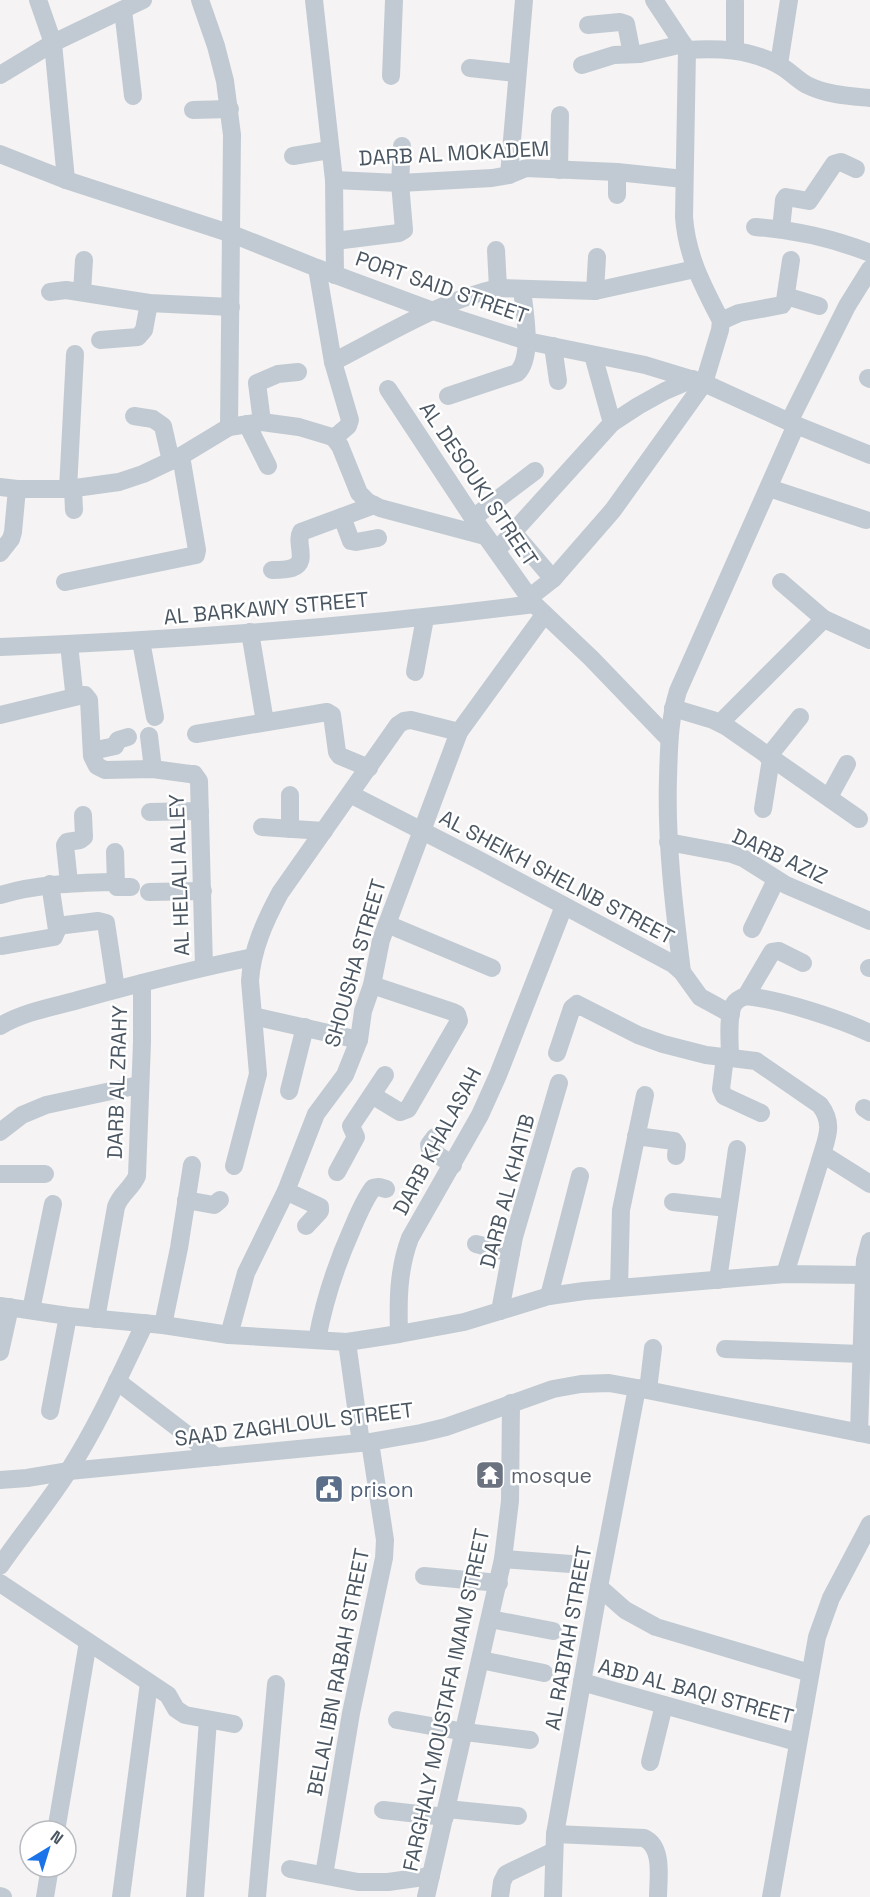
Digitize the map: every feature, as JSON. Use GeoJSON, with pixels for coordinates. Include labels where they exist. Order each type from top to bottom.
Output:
{"type":"FeatureCollection","features":[{"type":"Feature","properties":{"kind":"street"},"geometry":{"type":"LineString","coordinates":[[38,0],[53,43],[66,180]]}},
{"type":"Feature","properties":{"kind":"street"},"geometry":{"type":"LineString","coordinates":[[0,75],[120,7],[143,0]]}},
{"type":"Feature","properties":{"kind":"street"},"geometry":{"type":"LineString","coordinates":[[200,0],[216,46],[230,109],[233,160],[231,307],[246,425],[268,466]]}},
{"type":"Feature","properties":{"kind":"street"},"geometry":{"type":"LineString","coordinates":[[314,0],[334,180],[335,275]]}},
{"type":"Feature","properties":{"kind":"street"},"geometry":{"type":"LineString","coordinates":[[391,76],[394,0]]}},
{"type":"Feature","properties":{"kind":"street"},"geometry":{"type":"LineString","coordinates":[[508,175],[524,0]]}},
{"type":"Feature","properties":{"kind":"street"},"geometry":{"type":"LineString","coordinates":[[536,605],[553,579],[613,510],[699,381],[720,330],[720,321],[695,269],[685,235],[685,47],[654,0]]}},
{"type":"Feature","properties":{"kind":"street"},"geometry":{"type":"LineString","coordinates":[[779,64],[789,0]]}},
{"type":"Feature","properties":{"kind":"street"},"geometry":{"type":"LineString","coordinates":[[735,3],[735,50]]}},
{"type":"Feature","properties":{"kind":"street"},"geometry":{"type":"LineString","coordinates":[[120,7],[133,96]]}},
{"type":"Feature","properties":{"kind":"street"},"geometry":{"type":"LineString","coordinates":[[588,25],[620,22],[626,24],[632,54]]}},
{"type":"Feature","properties":{"kind":"street"},"geometry":{"type":"LineString","coordinates":[[582,65],[614,55],[685,47],[735,50],[779,64],[800,80],[826,92],[870,98]]}},
{"type":"Feature","properties":{"kind":"street"},"geometry":{"type":"LineString","coordinates":[[470,68],[516,74]]}},
{"type":"Feature","properties":{"kind":"street"},"geometry":{"type":"LineString","coordinates":[[193,110],[230,109]]}},
{"type":"Feature","properties":{"kind":"street"},"geometry":{"type":"LineString","coordinates":[[560,115],[560,171]]}},
{"type":"Feature","properties":{"kind":"street"},"geometry":{"type":"LineString","coordinates":[[335,241],[402,232],[404,226],[400,183],[402,146]]}},
{"type":"Feature","properties":{"kind":"street"},"geometry":{"type":"LineString","coordinates":[[293,156],[329,150]]}},
{"type":"Feature","properties":{"kind":"street","name":"PORT SAID STREET"},"geometry":{"type":"LineString","coordinates":[[0,154],[66,180],[232,234],[433,311],[527,340],[645,365],[699,381],[793,424],[870,455]]}},
{"type":"Feature","properties":{"kind":"street"},"geometry":{"type":"LineString","coordinates":[[781,229],[786,197],[809,201],[834,164],[841,162],[856,169]]}},
{"type":"Feature","properties":{"kind":"street","name":"DARB AL MOKADEM"},"geometry":{"type":"LineString","coordinates":[[334,180],[400,183],[492,178],[526,168],[617,172],[684,179]]}},
{"type":"Feature","properties":{"kind":"street"},"geometry":{"type":"LineString","coordinates":[[617,172],[617,195]]}},
{"type":"Feature","properties":{"kind":"street"},"geometry":{"type":"LineString","coordinates":[[755,227],[813,234],[870,253]]}},
{"type":"Feature","properties":{"kind":"street"},"geometry":{"type":"LineString","coordinates":[[496,250],[498,288]]}},
{"type":"Feature","properties":{"kind":"street"},"geometry":{"type":"LineString","coordinates":[[595,291],[597,257]]}},
{"type":"Feature","properties":{"kind":"street"},"geometry":{"type":"LineString","coordinates":[[82,292],[84,260]]}},
{"type":"Feature","properties":{"kind":"street"},"geometry":{"type":"LineString","coordinates":[[720,321],[739,313],[782,305],[786,296],[791,260]]}},
{"type":"Feature","properties":{"kind":"street"},"geometry":{"type":"LineString","coordinates":[[317,268],[333,362],[350,420],[348,426],[334,438]]}},
{"type":"Feature","properties":{"kind":"street"},"geometry":{"type":"LineString","coordinates":[[682,972],[668,842],[669,739],[673,708],[678,691],[769,488],[793,424],[837,325],[870,268]]}},
{"type":"Feature","properties":{"kind":"street"},"geometry":{"type":"LineString","coordinates":[[333,362],[433,311],[466,297],[498,288],[595,291],[695,269]]}},
{"type":"Feature","properties":{"kind":"street"},"geometry":{"type":"LineString","coordinates":[[448,396],[517,373],[521,369],[527,340],[522,289]]}},
{"type":"Feature","properties":{"kind":"street"},"geometry":{"type":"LineString","coordinates":[[50,292],[66,290],[150,303],[231,307]]}},
{"type":"Feature","properties":{"kind":"street"},"geometry":{"type":"LineString","coordinates":[[786,296],[819,306]]}},
{"type":"Feature","properties":{"kind":"street"},"geometry":{"type":"LineString","coordinates":[[100,340],[138,337],[144,330],[150,303]]}},
{"type":"Feature","properties":{"kind":"street"},"geometry":{"type":"LineString","coordinates":[[554,346],[558,381]]}},
{"type":"Feature","properties":{"kind":"street"},"geometry":{"type":"LineString","coordinates":[[74,510],[71,489],[75,354]]}},
{"type":"Feature","properties":{"kind":"street"},"geometry":{"type":"LineString","coordinates":[[593,355],[612,423]]}},
{"type":"Feature","properties":{"kind":"street"},"geometry":{"type":"LineString","coordinates":[[246,425],[257,383],[278,374],[298,372]]}},
{"type":"Feature","properties":{"kind":"street"},"geometry":{"type":"LineString","coordinates":[[496,550],[612,423],[664,391],[699,381]]}},
{"type":"Feature","properties":{"kind":"street","name":"AL DESOUKI STREET"},"geometry":{"type":"LineString","coordinates":[[388,389],[485,536],[536,605],[669,739]]}},
{"type":"Feature","properties":{"kind":"street"},"geometry":{"type":"LineString","coordinates":[[65,582],[196,555],[197,550],[176,459],[163,426],[153,419],[134,416]]}},
{"type":"Feature","properties":{"kind":"street"},"geometry":{"type":"LineString","coordinates":[[0,553],[11,539],[13,532],[8,488],[71,489],[131,478],[246,425],[299,427],[329,435],[340,446],[363,498],[374,505],[485,536]]}},
{"type":"Feature","properties":{"kind":"street"},"geometry":{"type":"LineString","coordinates":[[473,518],[535,471]]}},
{"type":"Feature","properties":{"kind":"street"},"geometry":{"type":"LineString","coordinates":[[769,488],[866,520]]}},
{"type":"Feature","properties":{"kind":"street"},"geometry":{"type":"LineString","coordinates":[[272,570],[294,568],[300,563],[302,554],[298,539],[301,532],[374,505]]}},
{"type":"Feature","properties":{"kind":"street"},"geometry":{"type":"LineString","coordinates":[[342,517],[351,541],[378,538]]}},
{"type":"Feature","properties":{"kind":"street"},"geometry":{"type":"LineString","coordinates":[[513,532],[553,579]]}},
{"type":"Feature","properties":{"kind":"street"},"geometry":{"type":"LineString","coordinates":[[781,582],[824,619],[870,640]]}},
{"type":"Feature","properties":{"kind":"street","name":"AL BARKAWY STREET"},"geometry":{"type":"LineString","coordinates":[[0,647],[141,641],[425,618],[536,605]]}},
{"type":"Feature","properties":{"kind":"street","name":"SHOUSHA STREET"},"geometry":{"type":"LineString","coordinates":[[229,1335],[246,1273],[285,1191],[316,1114],[345,1075],[359,1040],[363,1011],[387,924],[459,732],[536,605]]}},
{"type":"Feature","properties":{"kind":"street"},"geometry":{"type":"LineString","coordinates":[[415,672],[425,618]]}},
{"type":"Feature","properties":{"kind":"street"},"geometry":{"type":"LineString","coordinates":[[726,733],[824,619]]}},
{"type":"Feature","properties":{"kind":"street"},"geometry":{"type":"LineString","coordinates":[[250,632],[265,722]]}},
{"type":"Feature","properties":{"kind":"street"},"geometry":{"type":"LineString","coordinates":[[141,641],[155,717]]}},
{"type":"Feature","properties":{"kind":"street"},"geometry":{"type":"LineString","coordinates":[[69,644],[74,690],[79,696]]}},
{"type":"Feature","properties":{"kind":"street"},"geometry":{"type":"LineString","coordinates":[[0,715],[39,697],[85,695],[89,700],[92,756],[97,766],[105,770],[153,769],[149,736]]}},
{"type":"Feature","properties":{"kind":"street"},"geometry":{"type":"LineString","coordinates":[[673,708],[713,720],[726,733],[770,758],[859,819]]}},
{"type":"Feature","properties":{"kind":"street"},"geometry":{"type":"LineString","coordinates":[[196,734],[327,712],[332,715],[337,752],[340,756],[369,768]]}},
{"type":"Feature","properties":{"kind":"street"},"geometry":{"type":"LineString","coordinates":[[763,809],[770,758],[800,717]]}},
{"type":"Feature","properties":{"kind":"street"},"geometry":{"type":"LineString","coordinates":[[234,1166],[258,1074],[250,981],[253,957],[259,938],[280,893],[398,725],[411,720],[459,732]]}},
{"type":"Feature","properties":{"kind":"street"},"geometry":{"type":"LineString","coordinates":[[92,751],[115,746],[118,740],[128,737]]}},
{"type":"Feature","properties":{"kind":"street"},"geometry":{"type":"LineString","coordinates":[[829,797],[847,764]]}},
{"type":"Feature","properties":{"kind":"street","name":"AL HELALI ALLEY"},"geometry":{"type":"LineString","coordinates":[[153,769],[194,774],[199,781],[204,967]]}},
{"type":"Feature","properties":{"kind":"street","name":"AL SHEIKH SHELNB STREET"},"geometry":{"type":"LineString","coordinates":[[350,794],[673,964],[682,972],[700,997],[731,1014]]}},
{"type":"Feature","properties":{"kind":"street"},"geometry":{"type":"LineString","coordinates":[[290,795],[290,829]]}},
{"type":"Feature","properties":{"kind":"street"},"geometry":{"type":"LineString","coordinates":[[150,812],[200,811]]}},
{"type":"Feature","properties":{"kind":"street"},"geometry":{"type":"LineString","coordinates":[[69,883],[66,845],[67,842],[84,837],[83,815]]}},
{"type":"Feature","properties":{"kind":"street"},"geometry":{"type":"LineString","coordinates":[[261,827],[324,831]]}},
{"type":"Feature","properties":{"kind":"street","name":"DARB AZIZ"},"geometry":{"type":"LineString","coordinates":[[668,842],[732,854],[753,864],[776,880],[870,921]]}},
{"type":"Feature","properties":{"kind":"street"},"geometry":{"type":"LineString","coordinates":[[0,895],[50,884],[112,882],[124,885],[115,852]]}},
{"type":"Feature","properties":{"kind":"street"},"geometry":{"type":"LineString","coordinates":[[752,929],[776,880]]}},
{"type":"Feature","properties":{"kind":"street"},"geometry":{"type":"LineString","coordinates":[[2,946],[54,937],[57,933],[57,926],[50,884]]}},
{"type":"Feature","properties":{"kind":"street"},"geometry":{"type":"LineString","coordinates":[[149,892],[203,891]]}},
{"type":"Feature","properties":{"kind":"street","name":"DARB KHALASAH"},"geometry":{"type":"LineString","coordinates":[[399,1334],[398,1298],[404,1255],[410,1238],[480,1115],[564,906]]}},
{"type":"Feature","properties":{"kind":"street"},"geometry":{"type":"LineString","coordinates":[[57,926],[98,921],[106,924],[116,990]]}},
{"type":"Feature","properties":{"kind":"street"},"geometry":{"type":"LineString","coordinates":[[387,924],[492,968]]}},
{"type":"Feature","properties":{"kind":"street"},"geometry":{"type":"LineString","coordinates":[[761,1113],[724,1096],[721,1089],[733,1005],[746,996],[772,952],[779,951],[803,963]]}},
{"type":"Feature","properties":{"kind":"street"},"geometry":{"type":"LineString","coordinates":[[0,1026],[29,1014],[142,982],[253,957]]}},
{"type":"Feature","properties":{"kind":"street","name":"DARB AL ZRAHY"},"geometry":{"type":"LineString","coordinates":[[96,1318],[104,1219],[132,1185],[136,1176],[142,982]]}},
{"type":"Feature","properties":{"kind":"street"},"geometry":{"type":"LineString","coordinates":[[372,985],[453,1012],[459,1017],[459,1022],[408,1109],[400,1112],[372,1095]]}},
{"type":"Feature","properties":{"kind":"street"},"geometry":{"type":"LineString","coordinates":[[746,996],[800,1009],[870,1033]]}},
{"type":"Feature","properties":{"kind":"street"},"geometry":{"type":"LineString","coordinates":[[557,1053],[572,1008],[577,1004],[638,1035],[655,1041],[706,1055],[756,1061],[820,1105],[827,1115],[829,1127],[785,1274]]}},
{"type":"Feature","properties":{"kind":"street"},"geometry":{"type":"LineString","coordinates":[[253,1016],[359,1040]]}},
{"type":"Feature","properties":{"kind":"street"},"geometry":{"type":"LineString","coordinates":[[289,1091],[305,1027]]}},
{"type":"Feature","properties":{"kind":"street"},"geometry":{"type":"LineString","coordinates":[[337,1172],[356,1137],[351,1126],[385,1075]]}},
{"type":"Feature","properties":{"kind":"street","name":"DARB AL KHATIB"},"geometry":{"type":"LineString","coordinates":[[501,1311],[518,1220],[559,1083]]}},
{"type":"Feature","properties":{"kind":"street"},"geometry":{"type":"LineString","coordinates":[[0,1132],[13,1121],[40,1107],[140,1085]]}},
{"type":"Feature","properties":{"kind":"street"},"geometry":{"type":"LineString","coordinates":[[619,1288],[621,1210],[645,1095]]}},
{"type":"Feature","properties":{"kind":"street"},"geometry":{"type":"LineString","coordinates":[[636,1136],[674,1141],[677,1146],[676,1156]]}},
{"type":"Feature","properties":{"kind":"street"},"geometry":{"type":"LineString","coordinates":[[435,1137],[429,1145],[430,1150],[453,1165]]}},
{"type":"Feature","properties":{"kind":"street"},"geometry":{"type":"LineString","coordinates":[[718,1280],[737,1149]]}},
{"type":"Feature","properties":{"kind":"street"},"geometry":{"type":"LineString","coordinates":[[819,1161],[822,1158],[829,1158],[870,1184]]}},
{"type":"Feature","properties":{"kind":"street"},"geometry":{"type":"LineString","coordinates":[[164,1325],[185,1250],[186,1200],[192,1165]]}},
{"type":"Feature","properties":{"kind":"street"},"geometry":{"type":"LineString","coordinates":[[0,1174],[45,1174]]}},
{"type":"Feature","properties":{"kind":"street"},"geometry":{"type":"LineString","coordinates":[[549,1296],[580,1176]]}},
{"type":"Feature","properties":{"kind":"street"},"geometry":{"type":"LineString","coordinates":[[317,1340],[322,1309],[332,1277],[358,1215],[373,1188],[386,1189]]}},
{"type":"Feature","properties":{"kind":"street"},"geometry":{"type":"LineString","coordinates":[[285,1191],[320,1207],[320,1211],[306,1226]]}},
{"type":"Feature","properties":{"kind":"street"},"geometry":{"type":"LineString","coordinates":[[186,1200],[214,1204],[220,1200]]}},
{"type":"Feature","properties":{"kind":"street"},"geometry":{"type":"LineString","coordinates":[[673,1202],[727,1208]]}},
{"type":"Feature","properties":{"kind":"street"},"geometry":{"type":"LineString","coordinates":[[31,1310],[53,1204]]}},
{"type":"Feature","properties":{"kind":"street"},"geometry":{"type":"LineString","coordinates":[[317,1340],[343,1256],[358,1222]]}},
{"type":"Feature","properties":{"kind":"street"},"geometry":{"type":"LineString","coordinates":[[865,1434],[864,1275],[870,1241]]}},
{"type":"Feature","properties":{"kind":"street"},"geometry":{"type":"LineString","coordinates":[[476,1244],[511,1253]]}},
{"type":"Feature","properties":{"kind":"street"},"geometry":{"type":"LineString","coordinates":[[0,1352],[5,1306],[68,1316],[164,1325],[229,1335],[347,1342],[464,1322],[549,1296],[785,1274],[864,1275]]}},
{"type":"Feature","properties":{"kind":"street"},"geometry":{"type":"LineString","coordinates":[[50,1411],[68,1316]]}},
{"type":"Feature","properties":{"kind":"street"},"geometry":{"type":"LineString","coordinates":[[0,1566],[69,1471],[97,1422],[145,1323]]}},
{"type":"Feature","properties":{"kind":"street","name":"BELAL IBN RABAH STREET"},"geometry":{"type":"LineString","coordinates":[[324,1875],[351,1713],[384,1558],[385,1540],[347,1342]]}},
{"type":"Feature","properties":{"kind":"street","name":"AL RABTAH STREET"},"geometry":{"type":"LineString","coordinates":[[553,1897],[555,1843],[599,1587],[653,1348]]}},
{"type":"Feature","properties":{"kind":"street"},"geometry":{"type":"LineString","coordinates":[[725,1349],[866,1355]]}},
{"type":"Feature","properties":{"kind":"street"},"geometry":{"type":"LineString","coordinates":[[117,1381],[216,1457]]}},
{"type":"Feature","properties":{"kind":"street","name":"SAAD ZAGHLOUL STREET"},"geometry":{"type":"LineString","coordinates":[[0,1480],[69,1471],[366,1442],[438,1429],[553,1389],[580,1384],[609,1383],[865,1434]]}},
{"type":"Feature","properties":{"kind":"street","name":"FARGHALY MOUSTAFA IMAM STREET"},"geometry":{"type":"LineString","coordinates":[[426,1897],[499,1583],[510,1502],[511,1403]]}},
{"type":"Feature","properties":{"kind":"street"},"geometry":{"type":"LineString","coordinates":[[771,1897],[817,1637],[840,1579],[870,1524]]}},
{"type":"Feature","properties":{"kind":"street"},"geometry":{"type":"LineString","coordinates":[[503,1559],[571,1564]]}},
{"type":"Feature","properties":{"kind":"street"},"geometry":{"type":"LineString","coordinates":[[424,1576],[499,1583]]}},
{"type":"Feature","properties":{"kind":"street"},"geometry":{"type":"LineString","coordinates":[[0,1583],[168,1695],[180,1712],[190,1717],[234,1724]]}},
{"type":"Feature","properties":{"kind":"street"},"geometry":{"type":"LineString","coordinates":[[599,1587],[626,1610],[656,1627],[810,1673]]}},
{"type":"Feature","properties":{"kind":"street"},"geometry":{"type":"LineString","coordinates":[[490,1619],[553,1631]]}},
{"type":"Feature","properties":{"kind":"street"},"geometry":{"type":"LineString","coordinates":[[58,1819],[88,1642]]}},
{"type":"Feature","properties":{"kind":"street"},"geometry":{"type":"LineString","coordinates":[[481,1660],[544,1673]]}},
{"type":"Feature","properties":{"kind":"street"},"geometry":{"type":"LineString","coordinates":[[121,1897],[149,1683]]}},
{"type":"Feature","properties":{"kind":"street","name":"ABD AL BAQI STREET"},"geometry":{"type":"LineString","coordinates":[[582,1683],[797,1742]]}},
{"type":"Feature","properties":{"kind":"street"},"geometry":{"type":"LineString","coordinates":[[257,1897],[276,1684]]}},
{"type":"Feature","properties":{"kind":"street"},"geometry":{"type":"LineString","coordinates":[[650,1762],[664,1705]]}},
{"type":"Feature","properties":{"kind":"street"},"geometry":{"type":"LineString","coordinates":[[195,1897],[208,1720]]}},
{"type":"Feature","properties":{"kind":"street"},"geometry":{"type":"LineString","coordinates":[[397,1720],[530,1740]]}},
{"type":"Feature","properties":{"kind":"street"},"geometry":{"type":"LineString","coordinates":[[383,1810],[518,1816]]}},
{"type":"Feature","properties":{"kind":"street"},"geometry":{"type":"LineString","coordinates":[[500,1897],[502,1882],[506,1874],[555,1843],[644,1838],[655,1847],[658,1897]]}},
{"type":"Feature","properties":{"kind":"street"},"geometry":{"type":"LineString","coordinates":[[290,1869],[372,1883],[431,1876]]}},
{"type":"Feature","properties":{"kind":"street"},"geometry":{"type":"LineString","coordinates":[[45,1897],[48,1879]]}},
{"type":"Feature","properties":{"kind":"place","name":"mosque"},"geometry":{"type":"Point","coordinates":[490,1475]}},
{"type":"Feature","properties":{"kind":"place","name":"prison"},"geometry":{"type":"Point","coordinates":[329,1489]}}]}
